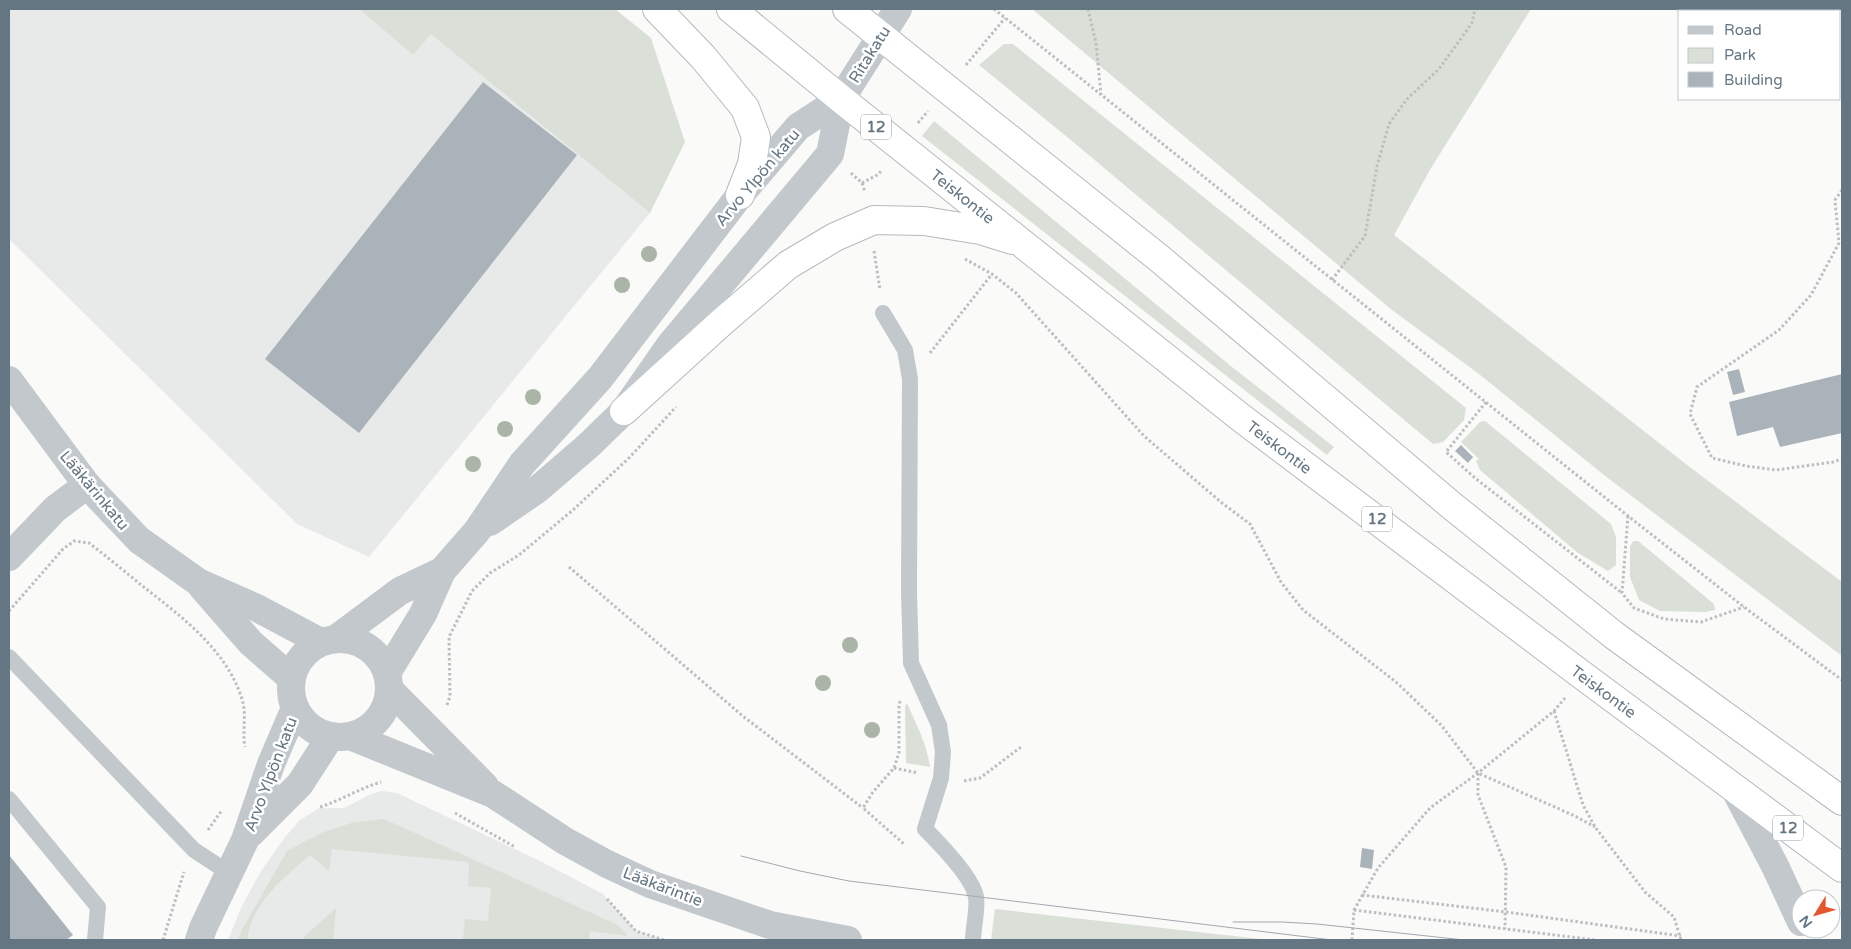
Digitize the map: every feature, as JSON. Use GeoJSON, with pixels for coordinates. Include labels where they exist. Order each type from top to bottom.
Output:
{"type":"FeatureCollection","features":[{"type":"Feature","properties":{"kind":"highway"},"geometry":{"type":"LineString","coordinates":[[656,9],[703,57],[746,108],[756,137],[752,164],[740,195]]}},
{"type":"Feature","properties":{"kind":"highway","name":"Teiskontie"},"geometry":{"type":"LineString","coordinates":[[731,9],[1240,417],[1842,868]]}},
{"type":"Feature","properties":{"kind":"highway"},"geometry":{"type":"LineString","coordinates":[[847,9],[1160,259],[1452,506],[1615,636],[1842,801]]}},
{"type":"Feature","properties":{"kind":"highway"},"geometry":{"type":"LineString","coordinates":[[624,411],[722,321],[788,266],[835,237],[874,220],[924,221],[980,230],[1023,243]]}},
{"type":"Feature","properties":{"kind":"street","name":"Ritakatu"},"geometry":{"type":"LineString","coordinates":[[841,99],[898,9]]}},
{"type":"Feature","properties":{"kind":"street","name":"Arvo Ylpön katu"},"geometry":{"type":"LineString","coordinates":[[388,681],[424,614],[442,571],[477,531],[522,464],[600,378],[740,195],[798,127],[841,99]]}},
{"type":"Feature","properties":{"kind":"street","name":"Arvo Ylpön katu"},"geometry":{"type":"LineString","coordinates":[[477,531],[538,489],[589,445],[624,411],[670,345],[830,154],[841,99]]}},
{"type":"Feature","properties":{"kind":"street","name":"Lääkärinkatu"},"geometry":{"type":"LineString","coordinates":[[9,380],[87,485],[139,540],[198,582],[329,640]]}},
{"type":"Feature","properties":{"kind":"street"},"geometry":{"type":"LineString","coordinates":[[9,557],[55,508],[87,485]]}},
{"type":"Feature","properties":{"kind":"street","name":"Arvo Ylpön katu"},"geometry":{"type":"LineString","coordinates":[[329,640],[400,591],[442,571]]}},
{"type":"Feature","properties":{"kind":"street","name":"Lääkärinkatu"},"geometry":{"type":"LineString","coordinates":[[198,582],[251,643],[291,678]]}},
{"type":"Feature","properties":{"kind":"street"},"geometry":{"type":"LineString","coordinates":[[329,640],[353,640],[368,647],[380,658],[388,681],[386,705],[378,719],[365,730],[341,736],[315,730],[303,721],[295,708],[291,694],[291,678],[297,663],[308,650],[329,640]]}},
{"type":"Feature","properties":{"kind":"street","name":"Lääkärintie"},"geometry":{"type":"LineString","coordinates":[[388,681],[493,794]]}},
{"type":"Feature","properties":{"kind":"street","name":"Arvo Ylpön katu"},"geometry":{"type":"LineString","coordinates":[[199,940],[245,840],[271,764],[295,708]]}},
{"type":"Feature","properties":{"kind":"street","name":"Arvo Ylpön katu"},"geometry":{"type":"LineString","coordinates":[[245,840],[300,784],[341,736]]}},
{"type":"Feature","properties":{"kind":"street","name":"Lääkärintie"},"geometry":{"type":"LineString","coordinates":[[341,736],[493,794],[565,841],[607,864],[650,884],[770,925],[848,940]]}},
{"type":"Feature","properties":{"kind":"street"},"geometry":{"type":"LineString","coordinates":[[1734,788],[1776,866],[1791,900]]}},
{"type":"Feature","properties":{"kind":"lane"},"geometry":{"type":"LineString","coordinates":[[883,313],[904,350],[910,379],[909,592],[912,663],[939,725],[943,752],[941,778],[925,829],[943,848],[970,883],[976,897],[973,940]]}},
{"type":"Feature","properties":{"kind":"lane"},"geometry":{"type":"LineString","coordinates":[[9,657],[194,850],[229,873]]}},
{"type":"Feature","properties":{"kind":"lane"},"geometry":{"type":"LineString","coordinates":[[9,799],[98,907],[95,940]]}},
{"type":"Feature","properties":{"kind":"path"},"geometry":{"type":"LineString","coordinates":[[994,9],[1628,516],[1744,607],[1842,680]]}},
{"type":"Feature","properties":{"kind":"path"},"geometry":{"type":"LineString","coordinates":[[1088,9],[1096,44],[1102,96]]}},
{"type":"Feature","properties":{"kind":"path"},"geometry":{"type":"LineString","coordinates":[[1332,280],[1365,236],[1377,166],[1389,124],[1407,99],[1439,69],[1472,23],[1475,9]]}},
{"type":"Feature","properties":{"kind":"path"},"geometry":{"type":"LineString","coordinates":[[1842,190],[1835,200],[1839,243],[1811,295],[1780,330],[1697,387],[1690,414],[1712,458],[1746,466],[1776,470],[1834,462],[1842,459]]}},
{"type":"Feature","properties":{"kind":"path"},"geometry":{"type":"LineString","coordinates":[[883,248],[874,249],[883,313]]}},
{"type":"Feature","properties":{"kind":"path"},"geometry":{"type":"LineString","coordinates":[[962,257],[992,274],[1016,293],[1144,436],[1222,503],[1250,524],[1281,582],[1302,610],[1396,682],[1441,725],[1478,773],[1575,816],[1595,828]]}},
{"type":"Feature","properties":{"kind":"path"},"geometry":{"type":"LineString","coordinates":[[910,379],[992,274]]}},
{"type":"Feature","properties":{"kind":"path"},"geometry":{"type":"LineString","coordinates":[[1486,402],[1446,452],[1475,478],[1622,593],[1634,608],[1664,619],[1701,622],[1744,607]]}},
{"type":"Feature","properties":{"kind":"path"},"geometry":{"type":"LineString","coordinates":[[1622,593],[1628,516]]}},
{"type":"Feature","properties":{"kind":"path"},"geometry":{"type":"LineString","coordinates":[[9,611],[63,549],[74,541],[89,543],[193,627],[224,664],[236,684],[244,705],[246,753]]}},
{"type":"Feature","properties":{"kind":"path"},"geometry":{"type":"LineString","coordinates":[[569,567],[744,717],[862,808]]}},
{"type":"Feature","properties":{"kind":"path"},"geometry":{"type":"LineString","coordinates":[[1615,636],[1634,608]]}},
{"type":"Feature","properties":{"kind":"path"},"geometry":{"type":"LineString","coordinates":[[1352,940],[1354,910],[1362,895],[1378,868],[1430,808],[1478,773],[1554,711],[1582,675]]}},
{"type":"Feature","properties":{"kind":"path"},"geometry":{"type":"LineString","coordinates":[[1362,895],[1506,912],[1681,938],[1674,916],[1646,892],[1595,828],[1583,805],[1554,711]]}},
{"type":"Feature","properties":{"kind":"path"},"geometry":{"type":"LineString","coordinates":[[1478,773],[1478,795],[1506,867],[1506,930]]}},
{"type":"Feature","properties":{"kind":"path"},"geometry":{"type":"LineString","coordinates":[[319,808],[338,801],[366,786],[382,782]]}},
{"type":"Feature","properties":{"kind":"path"},"geometry":{"type":"LineString","coordinates":[[451,811],[517,848]]}},
{"type":"Feature","properties":{"kind":"path"},"geometry":{"type":"LineString","coordinates":[[603,894],[636,931],[664,940]]}},
{"type":"Feature","properties":{"kind":"path"},"geometry":{"type":"LineString","coordinates":[[1354,910],[1595,940]]}},
{"type":"Feature","properties":{"kind":"shaded area"},"geometry":{"type":"Polygon","coordinates":[[[9,9],[359,9],[413,55],[431,33],[650,213],[369,557],[297,524],[9,239],[9,9]]]}},
{"type":"Feature","properties":{"kind":"shaded area"},"geometry":{"type":"Polygon","coordinates":[[[382,791],[397,793],[542,862],[603,894],[636,931],[664,940],[228,940],[241,908],[261,871],[285,837],[300,820],[319,808],[344,808],[371,794],[382,791]]]}},
{"type":"Feature","properties":{"kind":"green space"},"geometry":{"type":"Polygon","coordinates":[[[359,9],[615,9],[651,38],[685,142],[650,213],[431,34],[413,55],[359,9]]]}},
{"type":"Feature","properties":{"kind":"green space"},"geometry":{"type":"Polygon","coordinates":[[[1032,9],[1531,9],[1431,168],[1394,235],[1691,468],[1842,582],[1842,656],[1604,475],[1479,374],[1392,310],[1032,9]]]}},
{"type":"Feature","properties":{"kind":"green space"},"geometry":{"type":"Polygon","coordinates":[[[1004,44],[1013,44],[1466,408],[1464,420],[1443,442],[1433,444],[979,65],[1004,44]]]}},
{"type":"Feature","properties":{"kind":"green space"},"geometry":{"type":"Polygon","coordinates":[[[934,121],[1232,367],[1334,447],[1327,455],[922,136],[934,121]]]}},
{"type":"Feature","properties":{"kind":"green space"},"geometry":{"type":"Polygon","coordinates":[[[1485,421],[1611,524],[1616,537],[1616,565],[1608,571],[1578,553],[1480,470],[1476,461],[1479,459],[1461,442],[1480,422],[1485,421]]]}},
{"type":"Feature","properties":{"kind":"green space"},"geometry":{"type":"Polygon","coordinates":[[[1633,541],[1638,541],[1714,604],[1715,610],[1705,612],[1660,611],[1639,600],[1630,577],[1630,547],[1633,541]]]}},
{"type":"Feature","properties":{"kind":"green space"},"geometry":{"type":"Polygon","coordinates":[[[907,703],[924,742],[930,767],[906,763],[905,706],[907,703]]]}},
{"type":"Feature","properties":{"kind":"green space"},"geometry":{"type":"Polygon","coordinates":[[[384,819],[618,925],[628,936],[590,931],[589,940],[463,940],[465,919],[488,921],[491,888],[468,886],[469,862],[332,849],[329,871],[310,855],[270,892],[255,914],[247,940],[238,940],[287,851],[321,833],[351,823],[384,819]]]}},
{"type":"Feature","properties":{"kind":"green space"},"geometry":{"type":"Polygon","coordinates":[[[336,908],[333,940],[303,939],[304,937],[336,908]]]}},
{"type":"Feature","properties":{"kind":"green space"},"geometry":{"type":"Polygon","coordinates":[[[995,909],[1269,940],[991,940],[995,909]]]}},
{"type":"Feature","properties":{"kind":"building"},"geometry":{"type":"Polygon","coordinates":[[[483,82],[577,155],[359,433],[265,359],[483,82]]]}},
{"type":"Feature","properties":{"kind":"building"},"geometry":{"type":"Polygon","coordinates":[[[1739,369],[1745,392],[1733,395],[1727,372],[1739,369]]]}},
{"type":"Feature","properties":{"kind":"building"},"geometry":{"type":"Polygon","coordinates":[[[1842,374],[1842,433],[1780,447],[1773,427],[1737,436],[1729,402],[1842,374]]]}},
{"type":"Feature","properties":{"kind":"building"},"geometry":{"type":"Polygon","coordinates":[[[1461,445],[1473,457],[1468,463],[1455,451],[1461,445]]]}},
{"type":"Feature","properties":{"kind":"building"},"geometry":{"type":"Polygon","coordinates":[[[1362,848],[1374,850],[1372,869],[1360,867],[1362,848]]]}},
{"type":"Feature","properties":{"kind":"building"},"geometry":{"type":"Polygon","coordinates":[[[9,855],[73,935],[66,940],[9,940],[9,855]]]}},
{"type":"Feature","properties":{"kind":"tram line"},"geometry":{"type":"LineString","coordinates":[[741,856],[849,881],[1332,940]]}},
{"type":"Feature","properties":{"kind":"tram line"},"geometry":{"type":"LineString","coordinates":[[1233,922],[1317,924],[1464,940]]}}]}
